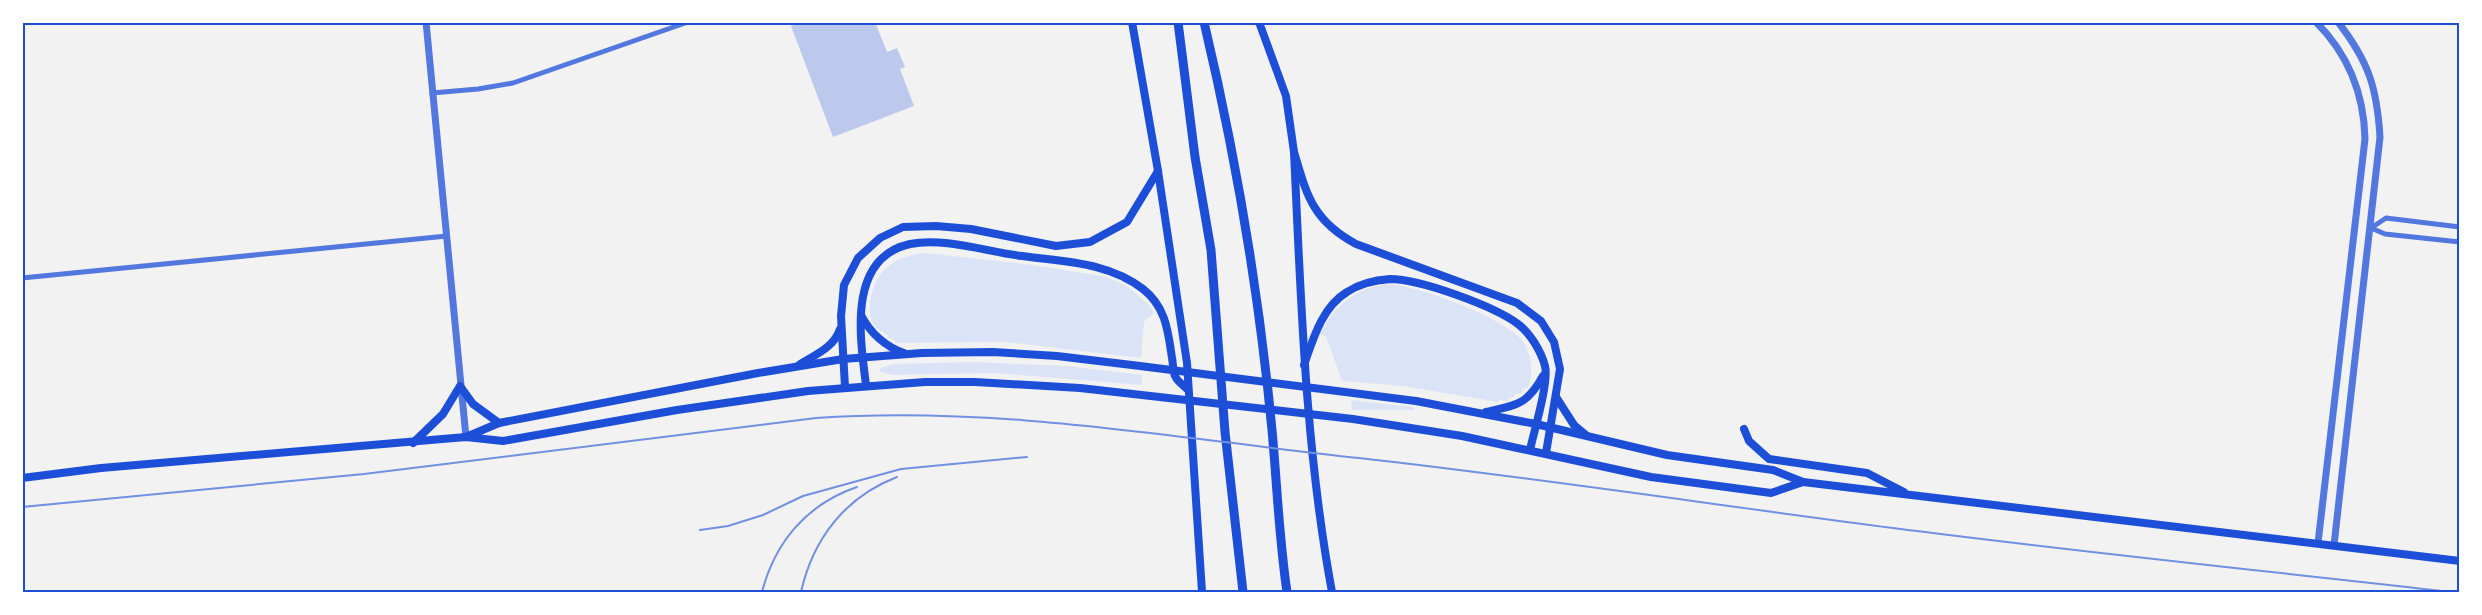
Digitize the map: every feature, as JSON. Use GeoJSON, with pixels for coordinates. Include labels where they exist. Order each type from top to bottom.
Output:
{"type":"FeatureCollection","features":[{"type":"Feature","properties":{"kind":"highway"},"geometry":{"type":"LineString","coordinates":[[1178,22],[1195,157],[1210,250],[1225,432],[1243,592]]}},
{"type":"Feature","properties":{"kind":"highway"},"geometry":{"type":"LineString","coordinates":[[1204,22],[1224,109],[1252,269],[1272,430],[1287,592]]}},
{"type":"Feature","properties":{"kind":"main road"},"geometry":{"type":"LineString","coordinates":[[1132,22],[1158,171],[1187,363],[1187,389],[1201,547],[1202,592]]}},
{"type":"Feature","properties":{"kind":"main road"},"geometry":{"type":"LineString","coordinates":[[1259,22],[1286,96],[1294,152],[1304,365],[1321,519],[1332,592]]}},
{"type":"Feature","properties":{"kind":"main road"},"geometry":{"type":"LineString","coordinates":[[1294,152],[1311,204],[1322,220],[1343,237],[1367,248],[1500,296],[1531,312],[1550,333],[1560,369],[1546,453]]}},
{"type":"Feature","properties":{"kind":"main road"},"geometry":{"type":"LineString","coordinates":[[845,387],[841,326],[844,285],[858,258],[880,238],[903,227],[936,225],[971,229],[1056,246],[1090,242],[1127,222],[1158,171]]}},
{"type":"Feature","properties":{"kind":"main road"},"geometry":{"type":"LineString","coordinates":[[866,385],[862,358],[861,314],[865,286],[871,271],[884,257],[909,244],[963,245],[1021,256],[1070,261],[1114,271],[1144,290],[1158,305],[1166,319],[1175,377],[1187,389]]}},
{"type":"Feature","properties":{"kind":"main road"},"geometry":{"type":"LineString","coordinates":[[1304,365],[1318,326],[1346,292],[1370,282],[1391,279],[1417,282],[1480,305],[1518,324],[1537,347],[1545,367],[1530,450]]}},
{"type":"Feature","properties":{"kind":"main road"},"geometry":{"type":"LineString","coordinates":[[861,314],[865,323],[885,343],[908,354]]}},
{"type":"Feature","properties":{"kind":"main road"},"geometry":{"type":"LineString","coordinates":[[798,366],[829,345],[837,337],[841,326]]}},
{"type":"Feature","properties":{"kind":"main road"},"geometry":{"type":"LineString","coordinates":[[466,437],[499,423],[798,366],[843,359],[908,354],[993,352],[1057,356],[1351,391],[1482,413],[1667,455],[1773,470],[1803,482],[2460,561]]}},
{"type":"Feature","properties":{"kind":"main road"},"geometry":{"type":"LineString","coordinates":[[1482,413],[1516,404],[1530,397],[1545,373]]}},
{"type":"Feature","properties":{"kind":"main road"},"geometry":{"type":"LineString","coordinates":[[22,478],[101,468],[466,437],[503,441],[677,410],[845,387],[975,382],[1035,384],[1353,419],[1462,436],[1651,477],[1771,493],[1803,482]]}},
{"type":"Feature","properties":{"kind":"main road"},"geometry":{"type":"LineString","coordinates":[[413,443],[443,414],[460,386],[473,405],[499,423]]}},
{"type":"Feature","properties":{"kind":"main road"},"geometry":{"type":"LineString","coordinates":[[1556,397],[1574,425],[1588,437]]}},
{"type":"Feature","properties":{"kind":"main road"},"geometry":{"type":"LineString","coordinates":[[1744,429],[1749,441],[1769,459],[1867,472],[1910,495]]}},
{"type":"Feature","properties":{"kind":"street"},"geometry":{"type":"LineString","coordinates":[[426,22],[466,437]]}},
{"type":"Feature","properties":{"kind":"street"},"geometry":{"type":"LineString","coordinates":[[432,93],[513,83],[688,22]]}},
{"type":"Feature","properties":{"kind":"street"},"geometry":{"type":"LineString","coordinates":[[2334,545],[2380,137],[2379,116],[2368,67],[2354,42],[2338,22]]}},
{"type":"Feature","properties":{"kind":"street"},"geometry":{"type":"LineString","coordinates":[[2318,543],[2365,139],[2365,118],[2353,76],[2344,58],[2319,23]]}},
{"type":"Feature","properties":{"kind":"street"},"geometry":{"type":"LineString","coordinates":[[2371,228],[2386,218],[2460,227]]}},
{"type":"Feature","properties":{"kind":"street"},"geometry":{"type":"LineString","coordinates":[[2371,228],[2385,234],[2460,243]]}},
{"type":"Feature","properties":{"kind":"street"},"geometry":{"type":"LineString","coordinates":[[22,278],[447,236]]}},
{"type":"Feature","properties":{"kind":"shaded area"},"geometry":{"type":"Polygon","coordinates":[[[926,253],[1033,265],[1107,277],[1128,287],[1149,305],[1154,313],[1144,322],[1141,358],[1005,342],[895,343],[895,340],[887,338],[888,335],[875,326],[871,318],[871,295],[881,273],[890,265],[905,257],[926,253]]]}},
{"type":"Feature","properties":{"kind":"shaded area"},"geometry":{"type":"Polygon","coordinates":[[[1388,284],[1418,290],[1457,303],[1509,329],[1527,348],[1531,361],[1528,388],[1525,387],[1521,393],[1515,394],[1508,401],[1499,400],[1498,402],[1402,386],[1342,381],[1326,337],[1320,334],[1339,306],[1347,300],[1366,289],[1388,284]]]}},
{"type":"Feature","properties":{"kind":"shaded area"},"geometry":{"type":"Polygon","coordinates":[[[973,362],[1067,366],[1142,375],[1142,385],[994,373],[893,375],[880,372],[880,368],[893,364],[973,362]]]}},
{"type":"Feature","properties":{"kind":"shaded area"},"geometry":{"type":"Polygon","coordinates":[[[1351,400],[1414,407],[1414,410],[1352,410],[1351,400]]]}},
{"type":"Feature","properties":{"kind":"building"},"geometry":{"type":"Polygon","coordinates":[[[800,22],[875,22],[887,52],[897,48],[905,67],[900,69],[914,106],[833,137],[791,26],[800,22]]]}},
{"type":"Feature","properties":{"kind":"railway"},"geometry":{"type":"LineString","coordinates":[[22,507],[364,474],[816,418],[884,415],[952,416],[1088,426],[1493,474],[1963,537],[2452,592]]}},
{"type":"Feature","properties":{"kind":"railway"},"geometry":{"type":"LineString","coordinates":[[700,530],[728,526],[763,515],[803,496],[901,469],[1027,457]]}},
{"type":"Feature","properties":{"kind":"railway"},"geometry":{"type":"LineString","coordinates":[[801,592],[814,554],[834,522],[862,496],[897,477]]}},
{"type":"Feature","properties":{"kind":"railway"},"geometry":{"type":"LineString","coordinates":[[762,592],[775,557],[796,527],[823,504],[857,487]]}}]}
